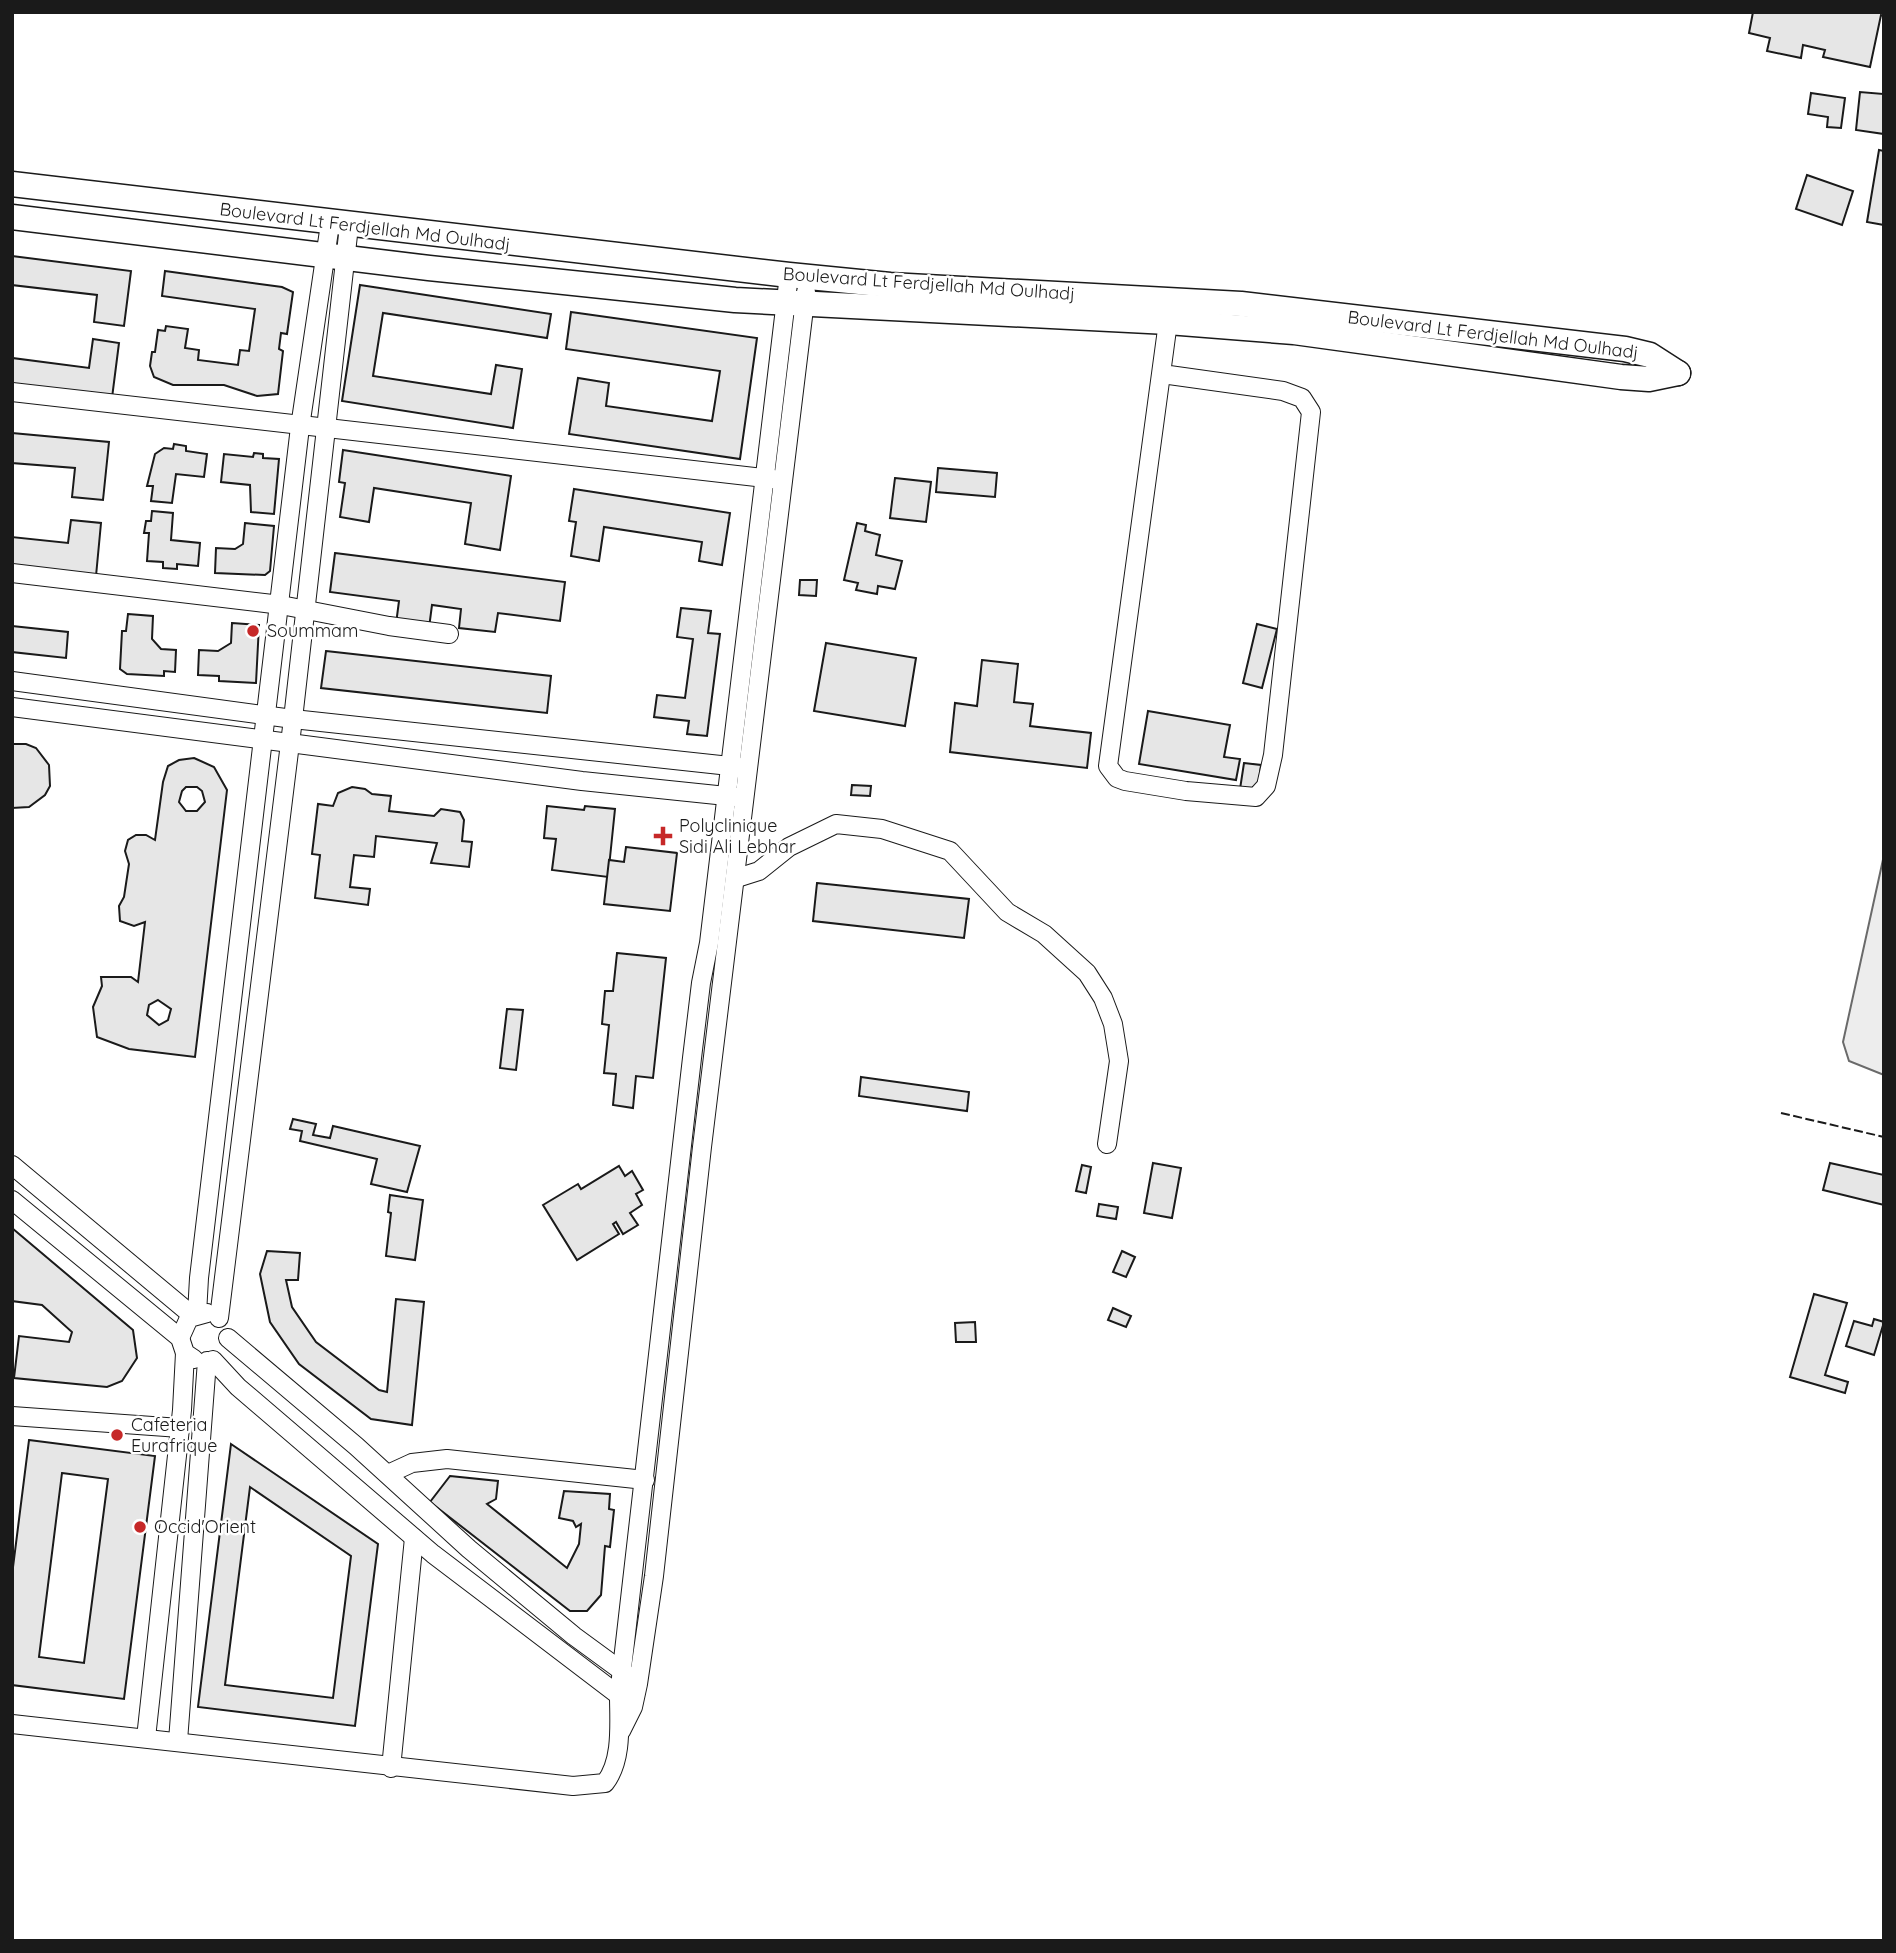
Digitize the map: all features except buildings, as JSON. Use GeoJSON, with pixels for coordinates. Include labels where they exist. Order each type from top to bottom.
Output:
{"type":"FeatureCollection","features":[{"type":"Feature","properties":{"kind":"street","name":"Boulevard Lt Ferdjellah Md Oulhadj"},"geometry":{"type":"LineString","coordinates":[[12,184],[339,225],[1094,307],[1240,316],[1625,349],[1650,355],[1678,373],[1649,379],[1621,377],[1294,332],[1240,316],[1168,322],[1094,307],[795,303],[457,271],[12,217]]}},
{"type":"Feature","properties":{"kind":"street"},"geometry":{"type":"LineString","coordinates":[[195,1315],[268,716],[300,427],[339,225]]}},
{"type":"Feature","properties":{"kind":"street"},"geometry":{"type":"LineString","coordinates":[[178,1741],[210,1361],[226,1349],[228,1338],[228,1330],[219,1318],[293,719],[325,428],[335,255]]}},
{"type":"Feature","properties":{"kind":"street"},"geometry":{"type":"LineString","coordinates":[[626,1701],[638,1684],[654,1576],[702,1147],[737,878],[783,480],[798,276]]}},
{"type":"Feature","properties":{"kind":"street"},"geometry":{"type":"LineString","coordinates":[[12,1724],[178,1741],[391,1768],[592,1785],[605,1783],[612,1774],[626,1701],[623,1672],[728,766],[764,478],[795,303]]}},
{"type":"Feature","properties":{"kind":"street"},"geometry":{"type":"LineString","coordinates":[[1161,373],[1283,391],[1302,398],[1311,412],[1273,755],[1266,786],[1256,797],[1186,791],[1125,781],[1118,778],[1108,766],[1161,373],[1168,322]]}},
{"type":"Feature","properties":{"kind":"street"},"geometry":{"type":"LineString","coordinates":[[12,392],[300,427],[783,480]]}},
{"type":"Feature","properties":{"kind":"street"},"geometry":{"type":"LineString","coordinates":[[12,573],[281,605],[449,634]]}},
{"type":"Feature","properties":{"kind":"street"},"geometry":{"type":"LineString","coordinates":[[12,681],[293,719],[749,768]]}},
{"type":"Feature","properties":{"kind":"street"},"geometry":{"type":"LineString","coordinates":[[12,707],[746,798]]}},
{"type":"Feature","properties":{"kind":"street"},"geometry":{"type":"LineString","coordinates":[[737,878],[760,871],[789,846],[836,824],[882,829],[950,851],[1007,912],[1044,934],[1087,974],[1103,998],[1113,1024],[1119,1061],[1107,1144]]}},
{"type":"Feature","properties":{"kind":"street"},"geometry":{"type":"LineString","coordinates":[[12,1165],[195,1315],[219,1318]]}},
{"type":"Feature","properties":{"kind":"street"},"geometry":{"type":"LineString","coordinates":[[12,1200],[182,1345],[191,1358],[210,1361],[414,1538],[626,1701]]}},
{"type":"Feature","properties":{"kind":"street"},"geometry":{"type":"LineString","coordinates":[[146,1738],[180,1428],[182,1345],[185,1321],[195,1315]]}},
{"type":"Feature","properties":{"kind":"street"},"geometry":{"type":"LineString","coordinates":[[228,1338],[388,1474],[469,1549],[574,1636],[638,1684]]}},
{"type":"Feature","properties":{"kind":"street"},"geometry":{"type":"LineString","coordinates":[[13,1420],[180,1428]]}},
{"type":"Feature","properties":{"kind":"street"},"geometry":{"type":"LineString","coordinates":[[388,1474],[412,1463],[447,1459],[645,1480]]}},
{"type":"Feature","properties":{"kind":"street"},"geometry":{"type":"LineString","coordinates":[[391,1768],[414,1538]]}},
{"type":"Feature","properties":{"kind":"shaded area"},"geometry":{"type":"Polygon","coordinates":[[[1884,855],[1884,1075],[1849,1061],[1843,1042],[1884,855]]]}},
{"type":"Feature","properties":{"kind":"fence"},"geometry":{"type":"LineString","coordinates":[[1781,1113],[1884,1137]]}},
{"type":"Feature","properties":{"kind":"place","name":"Soummam"},"geometry":{"type":"Point","coordinates":[253,631]}},
{"type":"Feature","properties":{"kind":"place","name":"Polyclinique Sidi Ali Lebhar"},"geometry":{"type":"Point","coordinates":[663,836]}},
{"type":"Feature","properties":{"kind":"place","name":"Cafeteria Eurafrique"},"geometry":{"type":"Point","coordinates":[117,1435]}},
{"type":"Feature","properties":{"kind":"place","name":"Occid'Orient"},"geometry":{"type":"Point","coordinates":[140,1527]}}]}
